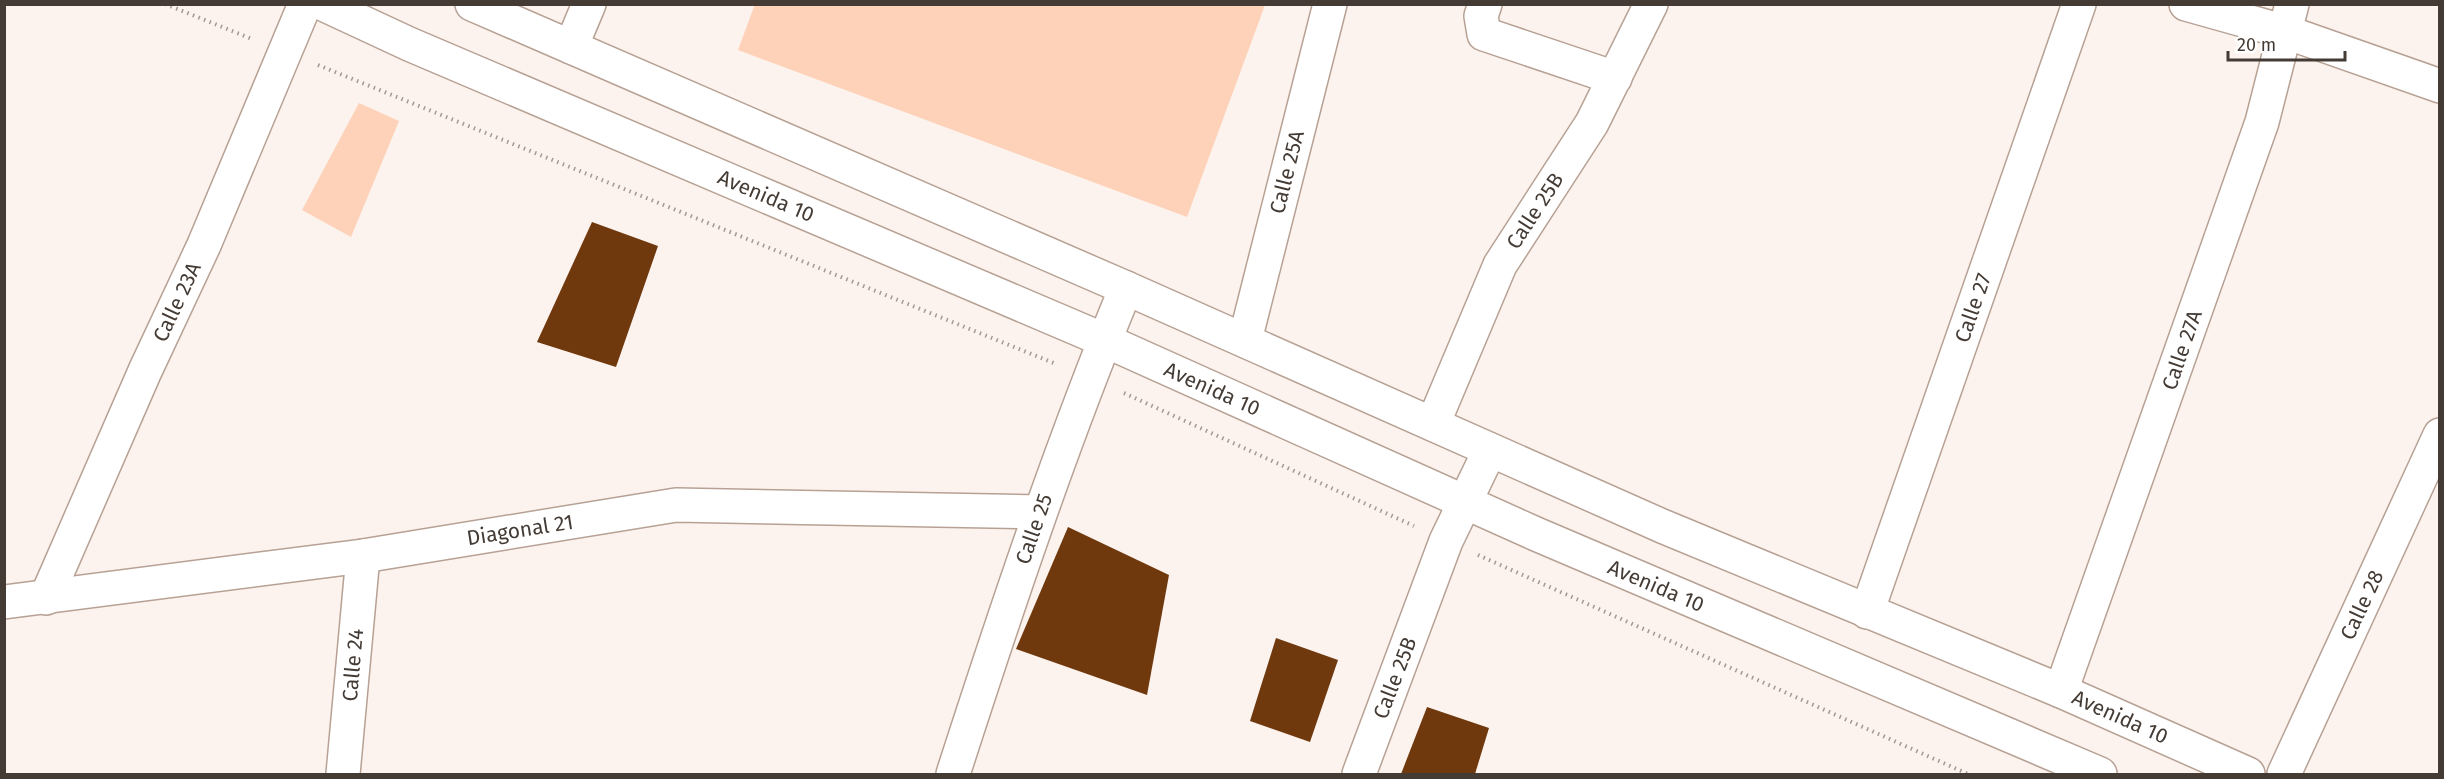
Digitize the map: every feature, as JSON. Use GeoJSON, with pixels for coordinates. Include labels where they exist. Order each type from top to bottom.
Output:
{"type":"FeatureCollection","features":[{"type":"Feature","properties":{"kind":"street","name":"Calle 23A"},"geometry":{"type":"LineString","coordinates":[[46,598],[213,224],[305,4]]}},
{"type":"Feature","properties":{"kind":"street","name":"Avenida 10"},"geometry":{"type":"LineString","coordinates":[[323,4],[409,44],[1104,340],[1463,503],[2100,774]]}},
{"type":"Feature","properties":{"kind":"street","name":"Avenida 10"},"geometry":{"type":"LineString","coordinates":[[472,4],[1245,340],[1490,450],[1867,612],[2061,691],[2248,774]]}},
{"type":"Feature","properties":{"kind":"street"},"geometry":{"type":"LineString","coordinates":[[571,47],[589,4]]}},
{"type":"Feature","properties":{"kind":"street","name":"Calle 25A"},"geometry":{"type":"LineString","coordinates":[[1245,340],[1330,4]]}},
{"type":"Feature","properties":{"kind":"street"},"geometry":{"type":"LineString","coordinates":[[1485,4],[1481,16],[1484,34],[1615,78]]}},
{"type":"Feature","properties":{"kind":"street","name":"Calle 25B"},"geometry":{"type":"LineString","coordinates":[[1433,424],[1500,265],[1592,123],[1651,4]]}},
{"type":"Feature","properties":{"kind":"street","name":"Calle 27"},"geometry":{"type":"LineString","coordinates":[[1867,612],[2079,4]]}},
{"type":"Feature","properties":{"kind":"street"},"geometry":{"type":"LineString","coordinates":[[2186,4],[2289,18],[2439,86]]}},
{"type":"Feature","properties":{"kind":"street","name":"Calle 27A"},"geometry":{"type":"LineString","coordinates":[[2061,691],[2262,122],[2289,18]]}},
{"type":"Feature","properties":{"kind":"street","name":"Calle 25"},"geometry":{"type":"LineString","coordinates":[[953,774],[1039,512],[1126,288]]}},
{"type":"Feature","properties":{"kind":"street","name":"Calle 28"},"geometry":{"type":"LineString","coordinates":[[2284,774],[2430,479],[2439,435]]}},
{"type":"Feature","properties":{"kind":"street","name":"Calle 25B"},"geometry":{"type":"LineString","coordinates":[[1359,774],[1446,541],[1490,450]]}},
{"type":"Feature","properties":{"kind":"street","name":"Diagonal 21"},"geometry":{"type":"LineString","coordinates":[[4,602],[363,556],[676,505],[1039,512]]}},
{"type":"Feature","properties":{"kind":"street","name":"Calle 24"},"geometry":{"type":"LineString","coordinates":[[344,774],[363,556]]}},
{"type":"Feature","properties":{"kind":"shaded area"},"geometry":{"type":"Polygon","coordinates":[[[755,4],[1265,5],[1187,217],[738,50],[755,4]]]}},
{"type":"Feature","properties":{"kind":"shaded area"},"geometry":{"type":"Polygon","coordinates":[[[359,103],[399,121],[351,237],[302,210],[359,103]]]}},
{"type":"Feature","properties":{"kind":"building"},"geometry":{"type":"Polygon","coordinates":[[[592,222],[658,246],[616,367],[537,342],[592,222]]]}},
{"type":"Feature","properties":{"kind":"building"},"geometry":{"type":"Polygon","coordinates":[[[1068,527],[1169,575],[1147,695],[1016,649],[1068,527]]]}},
{"type":"Feature","properties":{"kind":"building"},"geometry":{"type":"Polygon","coordinates":[[[1276,638],[1338,660],[1310,742],[1250,721],[1276,638]]]}},
{"type":"Feature","properties":{"kind":"building"},"geometry":{"type":"Polygon","coordinates":[[[1427,707],[1489,728],[1475,774],[1401,774],[1427,707]]]}}]}
